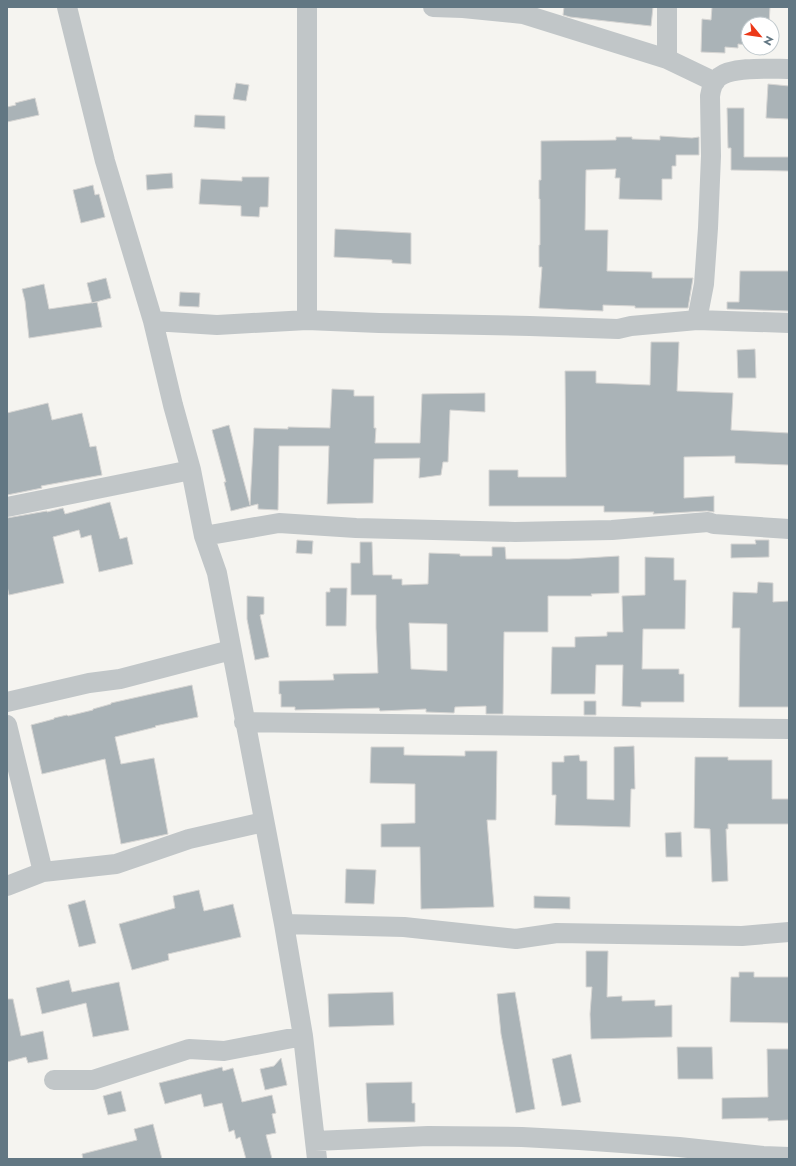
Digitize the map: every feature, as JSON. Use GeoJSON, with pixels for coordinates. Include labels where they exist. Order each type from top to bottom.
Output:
{"type":"FeatureCollection","features":[{"type":"Feature","properties":{"kind":"street"},"geometry":{"type":"LineString","coordinates":[[67,7],[105,161],[153,321],[173,405],[191,470],[204,536],[217,573],[244,722],[284,924],[303,1036],[316,1150],[428,1136],[522,1137],[616,1151],[679,1147],[748,1155],[789,1157]]}},
{"type":"Feature","properties":{"kind":"street"},"geometry":{"type":"LineString","coordinates":[[307,7],[307,320]]}},
{"type":"Feature","properties":{"kind":"street"},"geometry":{"type":"LineString","coordinates":[[434,7],[463,7],[523,14],[667,59],[714,82]]}},
{"type":"Feature","properties":{"kind":"street"},"geometry":{"type":"LineString","coordinates":[[667,7],[667,59]]}},
{"type":"Feature","properties":{"kind":"street"},"geometry":{"type":"LineString","coordinates":[[697,320],[704,284],[708,228],[711,156],[711,88],[720,76],[740,69],[789,69]]}},
{"type":"Feature","properties":{"kind":"street"},"geometry":{"type":"LineString","coordinates":[[153,321],[217,325],[307,320],[618,329],[631,326],[697,320],[789,323]]}},
{"type":"Feature","properties":{"kind":"street"},"geometry":{"type":"LineString","coordinates":[[7,507],[191,470]]}},
{"type":"Feature","properties":{"kind":"street"},"geometry":{"type":"LineString","coordinates":[[204,536],[279,523],[356,528],[515,532],[612,530],[708,522],[714,524],[789,529]]}},
{"type":"Feature","properties":{"kind":"street"},"geometry":{"type":"LineString","coordinates":[[7,702],[89,683],[120,679],[231,650]]}},
{"type":"Feature","properties":{"kind":"street"},"geometry":{"type":"LineString","coordinates":[[244,722],[789,729]]}},
{"type":"Feature","properties":{"kind":"street"},"geometry":{"type":"LineString","coordinates":[[7,725],[43,872]]}},
{"type":"Feature","properties":{"kind":"street"},"geometry":{"type":"LineString","coordinates":[[7,886],[43,872],[116,864],[190,839],[264,822]]}},
{"type":"Feature","properties":{"kind":"street"},"geometry":{"type":"LineString","coordinates":[[284,924],[404,927],[516,939],[557,933],[742,936],[789,932]]}},
{"type":"Feature","properties":{"kind":"street"},"geometry":{"type":"LineString","coordinates":[[54,1080],[93,1080],[189,1049],[224,1051],[303,1036]]}},
{"type":"Feature","properties":{"kind":"building"},"geometry":{"type":"Polygon","coordinates":[[[564,7],[653,7],[651,26],[570,17],[563,15],[564,7]]]}},
{"type":"Feature","properties":{"kind":"building"},"geometry":{"type":"Polygon","coordinates":[[[712,7],[770,7],[769,16],[740,16],[740,44],[738,44],[738,48],[725,47],[725,53],[701,52],[702,19],[711,20],[712,7]]]}},
{"type":"Feature","properties":{"kind":"building"},"geometry":{"type":"Polygon","coordinates":[[[236,83],[249,85],[246,101],[233,99],[236,83]]]}},
{"type":"Feature","properties":{"kind":"building"},"geometry":{"type":"Polygon","coordinates":[[[768,84],[789,86],[789,119],[766,118],[768,84]]]}},
{"type":"Feature","properties":{"kind":"building"},"geometry":{"type":"Polygon","coordinates":[[[35,98],[39,115],[7,122],[7,107],[16,105],[15,103],[35,98]]]}},
{"type":"Feature","properties":{"kind":"building"},"geometry":{"type":"Polygon","coordinates":[[[727,108],[744,108],[744,157],[789,157],[789,171],[731,170],[731,148],[728,148],[727,108]]]}},
{"type":"Feature","properties":{"kind":"building"},"geometry":{"type":"Polygon","coordinates":[[[195,115],[225,116],[225,129],[194,127],[195,115]]]}},
{"type":"Feature","properties":{"kind":"building"},"geometry":{"type":"Polygon","coordinates":[[[660,136],[699,137],[699,155],[676,155],[676,166],[672,166],[672,179],[662,179],[662,200],[619,199],[620,178],[615,178],[616,169],[586,170],[585,230],[608,230],[607,271],[652,272],[652,278],[693,278],[688,308],[635,308],[635,306],[603,305],[603,311],[539,308],[542,267],[539,267],[539,180],[541,180],[541,141],[616,140],[616,137],[660,140],[660,136]]]}},
{"type":"Feature","properties":{"kind":"building"},"geometry":{"type":"Polygon","coordinates":[[[172,173],[173,188],[147,190],[146,175],[172,173]]]}},
{"type":"Feature","properties":{"kind":"building"},"geometry":{"type":"Polygon","coordinates":[[[242,177],[269,177],[268,207],[260,207],[259,217],[241,216],[241,206],[199,204],[201,179],[242,181],[242,177]]]}},
{"type":"Feature","properties":{"kind":"building"},"geometry":{"type":"Polygon","coordinates":[[[93,185],[95,195],[99,194],[105,217],[81,223],[73,190],[93,185]]]}},
{"type":"Feature","properties":{"kind":"building"},"geometry":{"type":"Polygon","coordinates":[[[335,229],[411,233],[411,264],[392,263],[392,260],[334,257],[335,229]]]}},
{"type":"Feature","properties":{"kind":"building"},"geometry":{"type":"Polygon","coordinates":[[[740,271],[789,271],[789,311],[727,309],[727,302],[739,302],[740,271]]]}},
{"type":"Feature","properties":{"kind":"building"},"geometry":{"type":"Polygon","coordinates":[[[106,278],[111,298],[92,303],[87,283],[106,278]]]}},
{"type":"Feature","properties":{"kind":"building"},"geometry":{"type":"Polygon","coordinates":[[[44,284],[49,309],[97,302],[102,327],[29,338],[25,301],[22,289],[44,284]]]}},
{"type":"Feature","properties":{"kind":"building"},"geometry":{"type":"Polygon","coordinates":[[[180,292],[200,293],[199,307],[179,306],[180,292]]]}},
{"type":"Feature","properties":{"kind":"building"},"geometry":{"type":"Polygon","coordinates":[[[651,342],[679,342],[677,391],[733,393],[731,430],[789,433],[789,465],[735,463],[735,456],[684,457],[684,498],[714,496],[714,512],[707,511],[653,514],[654,512],[604,512],[604,506],[489,506],[489,470],[518,470],[518,477],[566,477],[565,371],[596,371],[596,383],[650,385],[651,342]]]}},
{"type":"Feature","properties":{"kind":"building"},"geometry":{"type":"Polygon","coordinates":[[[755,349],[756,378],[738,378],[737,350],[755,349]]]}},
{"type":"Feature","properties":{"kind":"building"},"geometry":{"type":"Polygon","coordinates":[[[332,389],[354,390],[354,396],[374,396],[374,428],[376,428],[375,443],[420,443],[422,394],[485,393],[485,412],[450,410],[448,462],[443,462],[441,475],[419,478],[420,458],[374,459],[373,503],[327,504],[329,446],[279,446],[278,510],[258,509],[258,504],[231,511],[224,482],[226,482],[212,430],[229,425],[250,505],[254,428],[330,428],[332,389]]]}},
{"type":"Feature","properties":{"kind":"building"},"geometry":{"type":"Polygon","coordinates":[[[48,403],[52,420],[82,413],[90,447],[96,446],[102,475],[41,486],[42,488],[7,495],[7,413],[48,403]]]}},
{"type":"Feature","properties":{"kind":"building"},"geometry":{"type":"Polygon","coordinates":[[[110,502],[120,539],[127,537],[133,564],[99,572],[91,535],[81,538],[79,530],[53,537],[64,583],[9,595],[7,586],[7,518],[63,508],[65,514],[110,502]]]}},
{"type":"Feature","properties":{"kind":"building"},"geometry":{"type":"Polygon","coordinates":[[[297,540],[313,541],[312,554],[296,553],[297,540]]]}},
{"type":"Feature","properties":{"kind":"building"},"geometry":{"type":"Polygon","coordinates":[[[755,540],[769,540],[769,557],[731,558],[731,544],[756,544],[755,540]]]}},
{"type":"Feature","properties":{"kind":"building"},"geometry":{"type":"Polygon","coordinates":[[[360,542],[372,542],[373,575],[392,575],[392,579],[402,579],[402,585],[428,584],[429,553],[460,554],[460,556],[492,556],[492,547],[505,547],[506,559],[569,559],[619,556],[619,593],[591,594],[592,596],[548,596],[548,632],[504,632],[503,714],[486,714],[486,706],[455,707],[454,713],[426,712],[426,709],[380,711],[379,708],[295,710],[295,707],[281,707],[279,681],[334,680],[333,674],[378,673],[376,595],[351,595],[351,563],[360,563],[360,542]],[[409,623],[411,669],[447,671],[447,624],[409,623]]]}},
{"type":"Feature","properties":{"kind":"building"},"geometry":{"type":"Polygon","coordinates":[[[645,557],[674,558],[674,580],[686,580],[685,629],[643,629],[642,669],[679,669],[679,674],[684,674],[684,702],[641,702],[641,707],[622,706],[623,665],[596,665],[595,694],[551,694],[552,647],[575,647],[575,637],[607,636],[607,632],[623,632],[622,596],[645,595],[645,557]]]}},
{"type":"Feature","properties":{"kind":"building"},"geometry":{"type":"Polygon","coordinates":[[[758,582],[773,583],[773,602],[789,601],[789,707],[739,707],[740,628],[732,628],[733,592],[757,593],[758,582]]]}},
{"type":"Feature","properties":{"kind":"building"},"geometry":{"type":"Polygon","coordinates":[[[330,588],[347,588],[346,626],[326,626],[326,592],[330,592],[330,588]]]}},
{"type":"Feature","properties":{"kind":"building"},"geometry":{"type":"Polygon","coordinates":[[[247,596],[264,597],[264,614],[260,615],[269,657],[255,660],[247,619],[247,596]]]}},
{"type":"Feature","properties":{"kind":"building"},"geometry":{"type":"Polygon","coordinates":[[[192,685],[198,717],[155,726],[156,727],[115,737],[121,764],[154,758],[168,834],[121,844],[105,759],[42,774],[31,725],[54,718],[93,710],[111,703],[192,685]]]}},
{"type":"Feature","properties":{"kind":"building"},"geometry":{"type":"Polygon","coordinates":[[[584,701],[596,701],[596,715],[584,715],[584,701]]]}},
{"type":"Feature","properties":{"kind":"building"},"geometry":{"type":"Polygon","coordinates":[[[634,746],[635,789],[631,789],[630,827],[555,825],[556,795],[552,795],[552,762],[564,762],[564,756],[579,755],[580,761],[587,761],[587,799],[614,800],[614,747],[634,746]]]}},
{"type":"Feature","properties":{"kind":"building"},"geometry":{"type":"Polygon","coordinates":[[[371,747],[404,747],[404,755],[465,756],[465,751],[497,751],[496,820],[487,820],[494,907],[421,909],[420,847],[381,847],[381,824],[415,823],[415,784],[370,783],[371,747]]]}},
{"type":"Feature","properties":{"kind":"building"},"geometry":{"type":"Polygon","coordinates":[[[695,757],[728,757],[728,760],[772,760],[772,799],[789,799],[789,824],[728,824],[728,829],[726,829],[728,881],[712,882],[710,829],[694,828],[695,757]]]}},
{"type":"Feature","properties":{"kind":"building"},"geometry":{"type":"Polygon","coordinates":[[[681,832],[682,857],[666,857],[665,833],[681,832]]]}},
{"type":"Feature","properties":{"kind":"building"},"geometry":{"type":"Polygon","coordinates":[[[346,869],[376,870],[374,904],[345,903],[346,869]]]}},
{"type":"Feature","properties":{"kind":"building"},"geometry":{"type":"Polygon","coordinates":[[[199,890],[204,911],[233,904],[241,937],[168,954],[169,960],[132,970],[119,924],[175,908],[173,896],[199,890]]]}},
{"type":"Feature","properties":{"kind":"building"},"geometry":{"type":"Polygon","coordinates":[[[534,896],[570,897],[570,909],[534,908],[534,896]]]}},
{"type":"Feature","properties":{"kind":"building"},"geometry":{"type":"Polygon","coordinates":[[[85,900],[96,943],[79,947],[68,905],[85,900]]]}},
{"type":"Feature","properties":{"kind":"building"},"geometry":{"type":"Polygon","coordinates":[[[586,951],[608,951],[607,997],[622,996],[622,1001],[655,1000],[655,1006],[672,1005],[672,1037],[591,1039],[590,1014],[592,987],[586,987],[586,951]]]}},
{"type":"Feature","properties":{"kind":"building"},"geometry":{"type":"Polygon","coordinates":[[[739,972],[754,972],[754,977],[789,977],[789,1023],[730,1022],[731,977],[739,977],[739,972]]]}},
{"type":"Feature","properties":{"kind":"building"},"geometry":{"type":"Polygon","coordinates":[[[69,980],[72,992],[119,982],[129,1030],[93,1037],[86,1003],[42,1014],[36,988],[69,980]]]}},
{"type":"Feature","properties":{"kind":"building"},"geometry":{"type":"Polygon","coordinates":[[[393,992],[394,1025],[329,1027],[328,994],[393,992]]]}},
{"type":"Feature","properties":{"kind":"building"},"geometry":{"type":"Polygon","coordinates":[[[515,992],[535,1109],[516,1113],[501,1034],[497,994],[515,992]]]}},
{"type":"Feature","properties":{"kind":"building"},"geometry":{"type":"Polygon","coordinates":[[[7,999],[13,999],[21,1036],[43,1031],[48,1059],[28,1063],[26,1057],[7,1062],[7,999]]]}},
{"type":"Feature","properties":{"kind":"building"},"geometry":{"type":"Polygon","coordinates":[[[677,1047],[712,1047],[713,1079],[678,1079],[677,1047]]]}},
{"type":"Feature","properties":{"kind":"building"},"geometry":{"type":"Polygon","coordinates":[[[767,1049],[789,1049],[789,1120],[768,1121],[768,1118],[722,1119],[722,1098],[768,1097],[767,1049]]]}},
{"type":"Feature","properties":{"kind":"building"},"geometry":{"type":"Polygon","coordinates":[[[571,1054],[581,1102],[562,1106],[552,1059],[571,1054]]]}},
{"type":"Feature","properties":{"kind":"building"},"geometry":{"type":"Polygon","coordinates":[[[281,1058],[287,1085],[265,1090],[260,1069],[274,1066],[281,1058]]]}},
{"type":"Feature","properties":{"kind":"building"},"geometry":{"type":"Polygon","coordinates":[[[222,1067],[223,1071],[233,1068],[242,1102],[272,1095],[276,1113],[272,1114],[276,1133],[266,1135],[272,1159],[246,1159],[240,1137],[236,1139],[234,1130],[229,1132],[222,1103],[204,1107],[201,1094],[165,1104],[159,1083],[222,1067]]]}},
{"type":"Feature","properties":{"kind":"building"},"geometry":{"type":"Polygon","coordinates":[[[412,1082],[412,1103],[415,1103],[415,1122],[368,1122],[366,1083],[412,1082]]]}},
{"type":"Feature","properties":{"kind":"building"},"geometry":{"type":"Polygon","coordinates":[[[121,1091],[126,1111],[108,1115],[103,1096],[121,1091]]]}},
{"type":"Feature","properties":{"kind":"building"},"geometry":{"type":"Polygon","coordinates":[[[153,1124],[162,1159],[83,1159],[82,1154],[137,1140],[134,1129],[153,1124]]]}}]}
